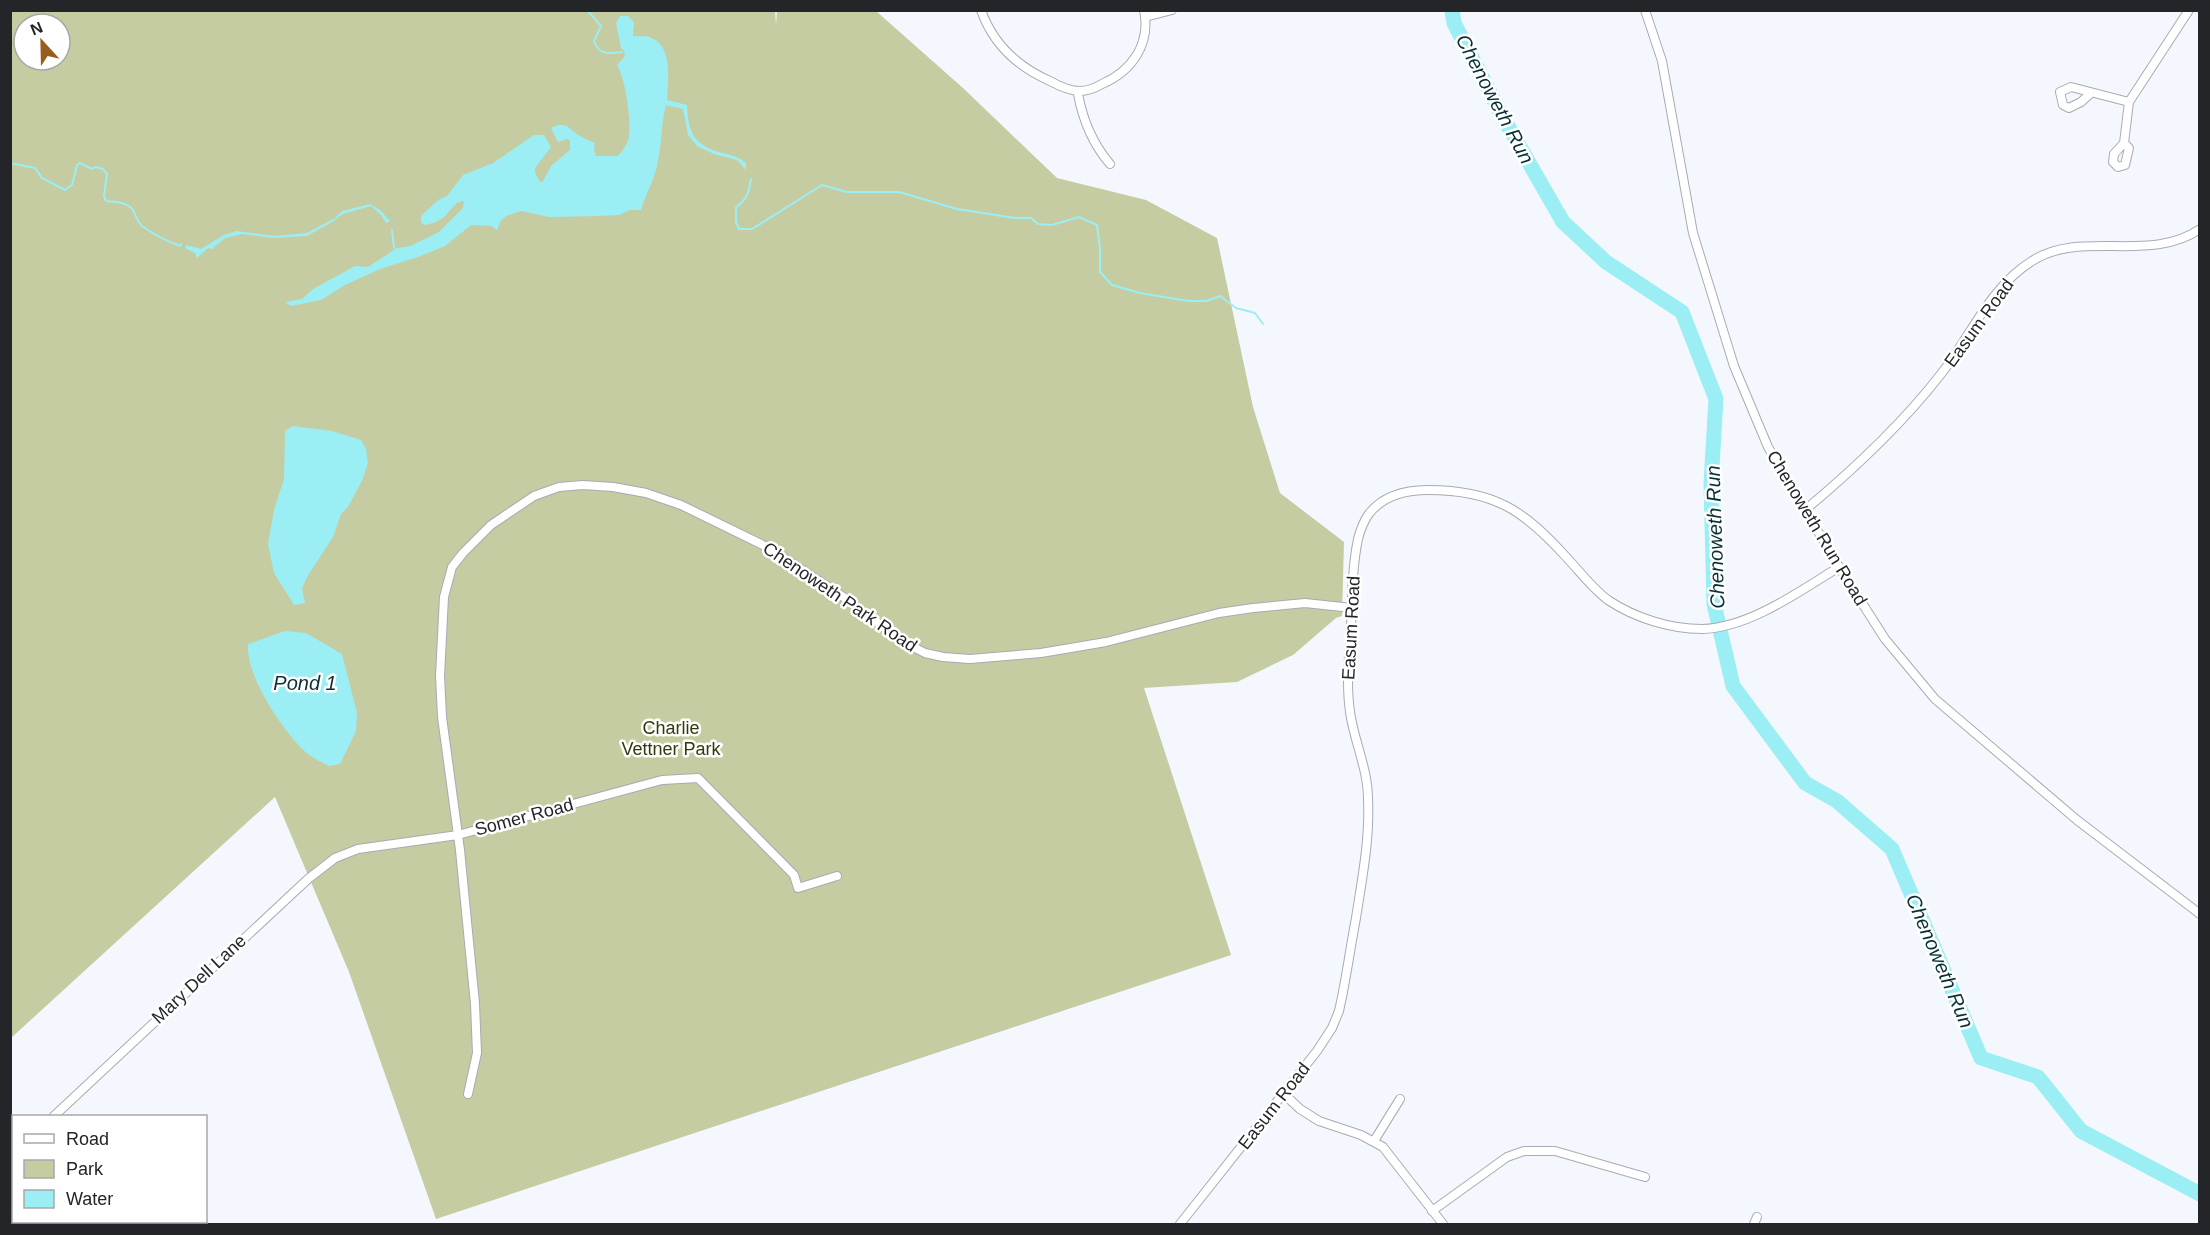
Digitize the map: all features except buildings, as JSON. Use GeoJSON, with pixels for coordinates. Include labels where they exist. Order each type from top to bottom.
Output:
{"type":"FeatureCollection","features":[{"type":"Feature","properties":{"kind":"street"},"geometry":{"type":"LineString","coordinates":[[981,10],[998,42],[1021,66],[1065,88],[1080,91],[1107,82],[1129,65],[1141,48],[1144,38],[1145,14],[1172,10]]}},
{"type":"Feature","properties":{"kind":"street","name":"Chenoweth Run Road"},"geometry":{"type":"LineString","coordinates":[[1645,10],[1662,61],[1694,233],[1734,366],[1755,421],[1768,447],[1839,567],[1885,639],[1935,699],[2077,820],[2199,914]]}},
{"type":"Feature","properties":{"kind":"street"},"geometry":{"type":"LineString","coordinates":[[2124,143],[2129,102],[2188,11]]}},
{"type":"Feature","properties":{"kind":"street"},"geometry":{"type":"LineString","coordinates":[[1080,91],[1078,94],[1085,124],[1100,152],[1110,164]]}},
{"type":"Feature","properties":{"kind":"street"},"geometry":{"type":"LineString","coordinates":[[2091,93],[2129,102]]}},
{"type":"Feature","properties":{"kind":"street","name":"Easum Road"},"geometry":{"type":"LineString","coordinates":[[1806,510],[1848,472],[1927,392],[1997,291],[2021,268],[2041,256],[2060,250],[2080,247],[2167,244],[2181,240],[2199,229]]}},
{"type":"Feature","properties":{"kind":"street","name":"Chenoweth Park Road"},"geometry":{"type":"LineString","coordinates":[[468,1094],[477,1053],[476,1004],[458,835],[444,735],[440,688],[441,634],[447,584],[452,567],[475,539],[491,525],[534,496],[559,487],[583,485],[646,493],[681,505],[769,548],[842,596],[902,641],[925,653],[943,657],[970,659],[1041,653],[1106,642],[1219,613],[1253,608],[1305,603],[1352,608]]}},
{"type":"Feature","properties":{"kind":"street","name":"Easum Road"},"geometry":{"type":"LineString","coordinates":[[1180,1224],[1327,1037],[1339,1011],[1367,846],[1368,799],[1364,770],[1350,712],[1348,687],[1352,608],[1361,528],[1371,512],[1381,502],[1399,494],[1419,490],[1441,490],[1484,497],[1515,510],[1539,529],[1594,587],[1620,607],[1660,623],[1684,628],[1727,626],[1759,614],[1839,567]]}},
{"type":"Feature","properties":{"kind":"street","name":"Somer Road"},"geometry":{"type":"LineString","coordinates":[[350,851],[458,835],[662,780],[698,778],[794,875],[798,888],[837,876]]}},
{"type":"Feature","properties":{"kind":"street","name":"Mary Dell Lane"},"geometry":{"type":"LineString","coordinates":[[55,1115],[308,879],[335,858],[350,851]]}},
{"type":"Feature","properties":{"kind":"street"},"geometry":{"type":"LineString","coordinates":[[1284,1094],[1318,1121],[1374,1141],[1383,1147],[1443,1224]]}},
{"type":"Feature","properties":{"kind":"street"},"geometry":{"type":"LineString","coordinates":[[1374,1141],[1400,1099]]}},
{"type":"Feature","properties":{"kind":"street"},"geometry":{"type":"LineString","coordinates":[[1432,1211],[1507,1157],[1524,1151],[1555,1150],[1645,1177]]}},
{"type":"Feature","properties":{"kind":"green space","name":"Charlie Vettner Park"},"geometry":{"type":"Polygon","coordinates":[[[775,10],[776,25],[777,11],[876,11],[963,88],[1057,178],[1146,200],[1217,238],[1253,407],[1280,493],[1344,542],[1342,616],[1336,618],[1293,655],[1237,682],[1144,688],[1231,955],[436,1219],[349,972],[275,797],[11,1038],[11,11],[775,10]]]}},
{"type":"Feature","properties":{"kind":"water"},"geometry":{"type":"Polygon","coordinates":[[[620,16],[628,16],[634,22],[633,36],[652,38],[663,49],[668,66],[667,100],[687,105],[690,129],[697,140],[710,149],[740,159],[746,163],[746,170],[737,160],[714,154],[697,146],[688,135],[683,109],[666,105],[657,168],[641,210],[630,210],[619,215],[549,217],[521,211],[506,216],[500,222],[497,230],[491,226],[471,225],[445,246],[380,269],[345,285],[321,300],[291,306],[285,302],[302,299],[313,289],[355,266],[368,267],[397,248],[410,246],[439,232],[463,208],[464,201],[457,203],[444,217],[434,222],[424,225],[421,222],[421,216],[438,200],[447,196],[463,175],[493,163],[534,135],[544,135],[551,147],[535,168],[540,182],[543,181],[551,166],[570,150],[570,141],[567,139],[558,142],[551,128],[555,126],[565,125],[595,143],[596,156],[618,156],[627,142],[630,124],[625,90],[617,65],[625,56],[616,23],[620,16]]]}},
{"type":"Feature","properties":{"kind":"water"},"geometry":{"type":"Polygon","coordinates":[[[370,204],[380,210],[390,221],[386,223],[371,206],[343,214],[307,236],[273,238],[242,234],[225,238],[197,258],[195,253],[185,248],[186,245],[201,249],[224,235],[236,231],[275,236],[307,233],[335,218],[342,211],[370,204]]]}},
{"type":"Feature","properties":{"kind":"water"},"geometry":{"type":"Polygon","coordinates":[[[293,426],[332,431],[361,440],[366,449],[368,463],[362,481],[348,507],[341,514],[333,537],[307,577],[302,589],[305,603],[294,605],[274,573],[268,544],[274,510],[284,479],[285,431],[293,426]]]}},
{"type":"Feature","properties":{"kind":"water","name":"Pond 1"},"geometry":{"type":"Polygon","coordinates":[[[285,631],[306,633],[342,654],[357,713],[356,731],[340,764],[329,766],[301,748],[274,714],[252,671],[248,644],[285,631]]]}},
{"type":"Feature","properties":{"kind":"waterway"},"geometry":{"type":"LineString","coordinates":[[587,10],[601,26],[594,41],[596,46],[609,53],[622,52]]}},
{"type":"Feature","properties":{"kind":"waterway","name":"Chenoweth Run"},"geometry":{"type":"LineString","coordinates":[[1452,10],[1454,23],[1501,114],[1563,222],[1606,262],[1682,312],[1716,399],[1711,483],[1714,604],[1733,686],[1805,783],[1837,801],[1892,849],[1981,1058],[2038,1077],[2081,1131],[2200,1194]]}},
{"type":"Feature","properties":{"kind":"waterway"},"geometry":{"type":"LineString","coordinates":[[10,163],[35,168],[42,178],[65,190],[72,185],[77,165],[80,163],[92,169],[95,167],[103,169],[107,174],[104,196],[106,201],[127,205],[133,210],[142,226],[170,242],[180,246],[181,244]]}},
{"type":"Feature","properties":{"kind":"waterway"},"geometry":{"type":"LineString","coordinates":[[751,179],[747,195],[736,207],[736,222],[739,229],[752,229],[822,185],[847,192],[899,192],[957,209],[1015,218],[1031,218],[1038,224],[1052,225],[1079,217],[1097,225],[1100,272],[1112,285],[1140,293],[1188,301],[1206,301],[1220,296],[1236,308],[1255,313],[1263,324]]}},
{"type":"Feature","properties":{"kind":"waterway"},"geometry":{"type":"LineString","coordinates":[[392,230],[394,248]]}}]}
